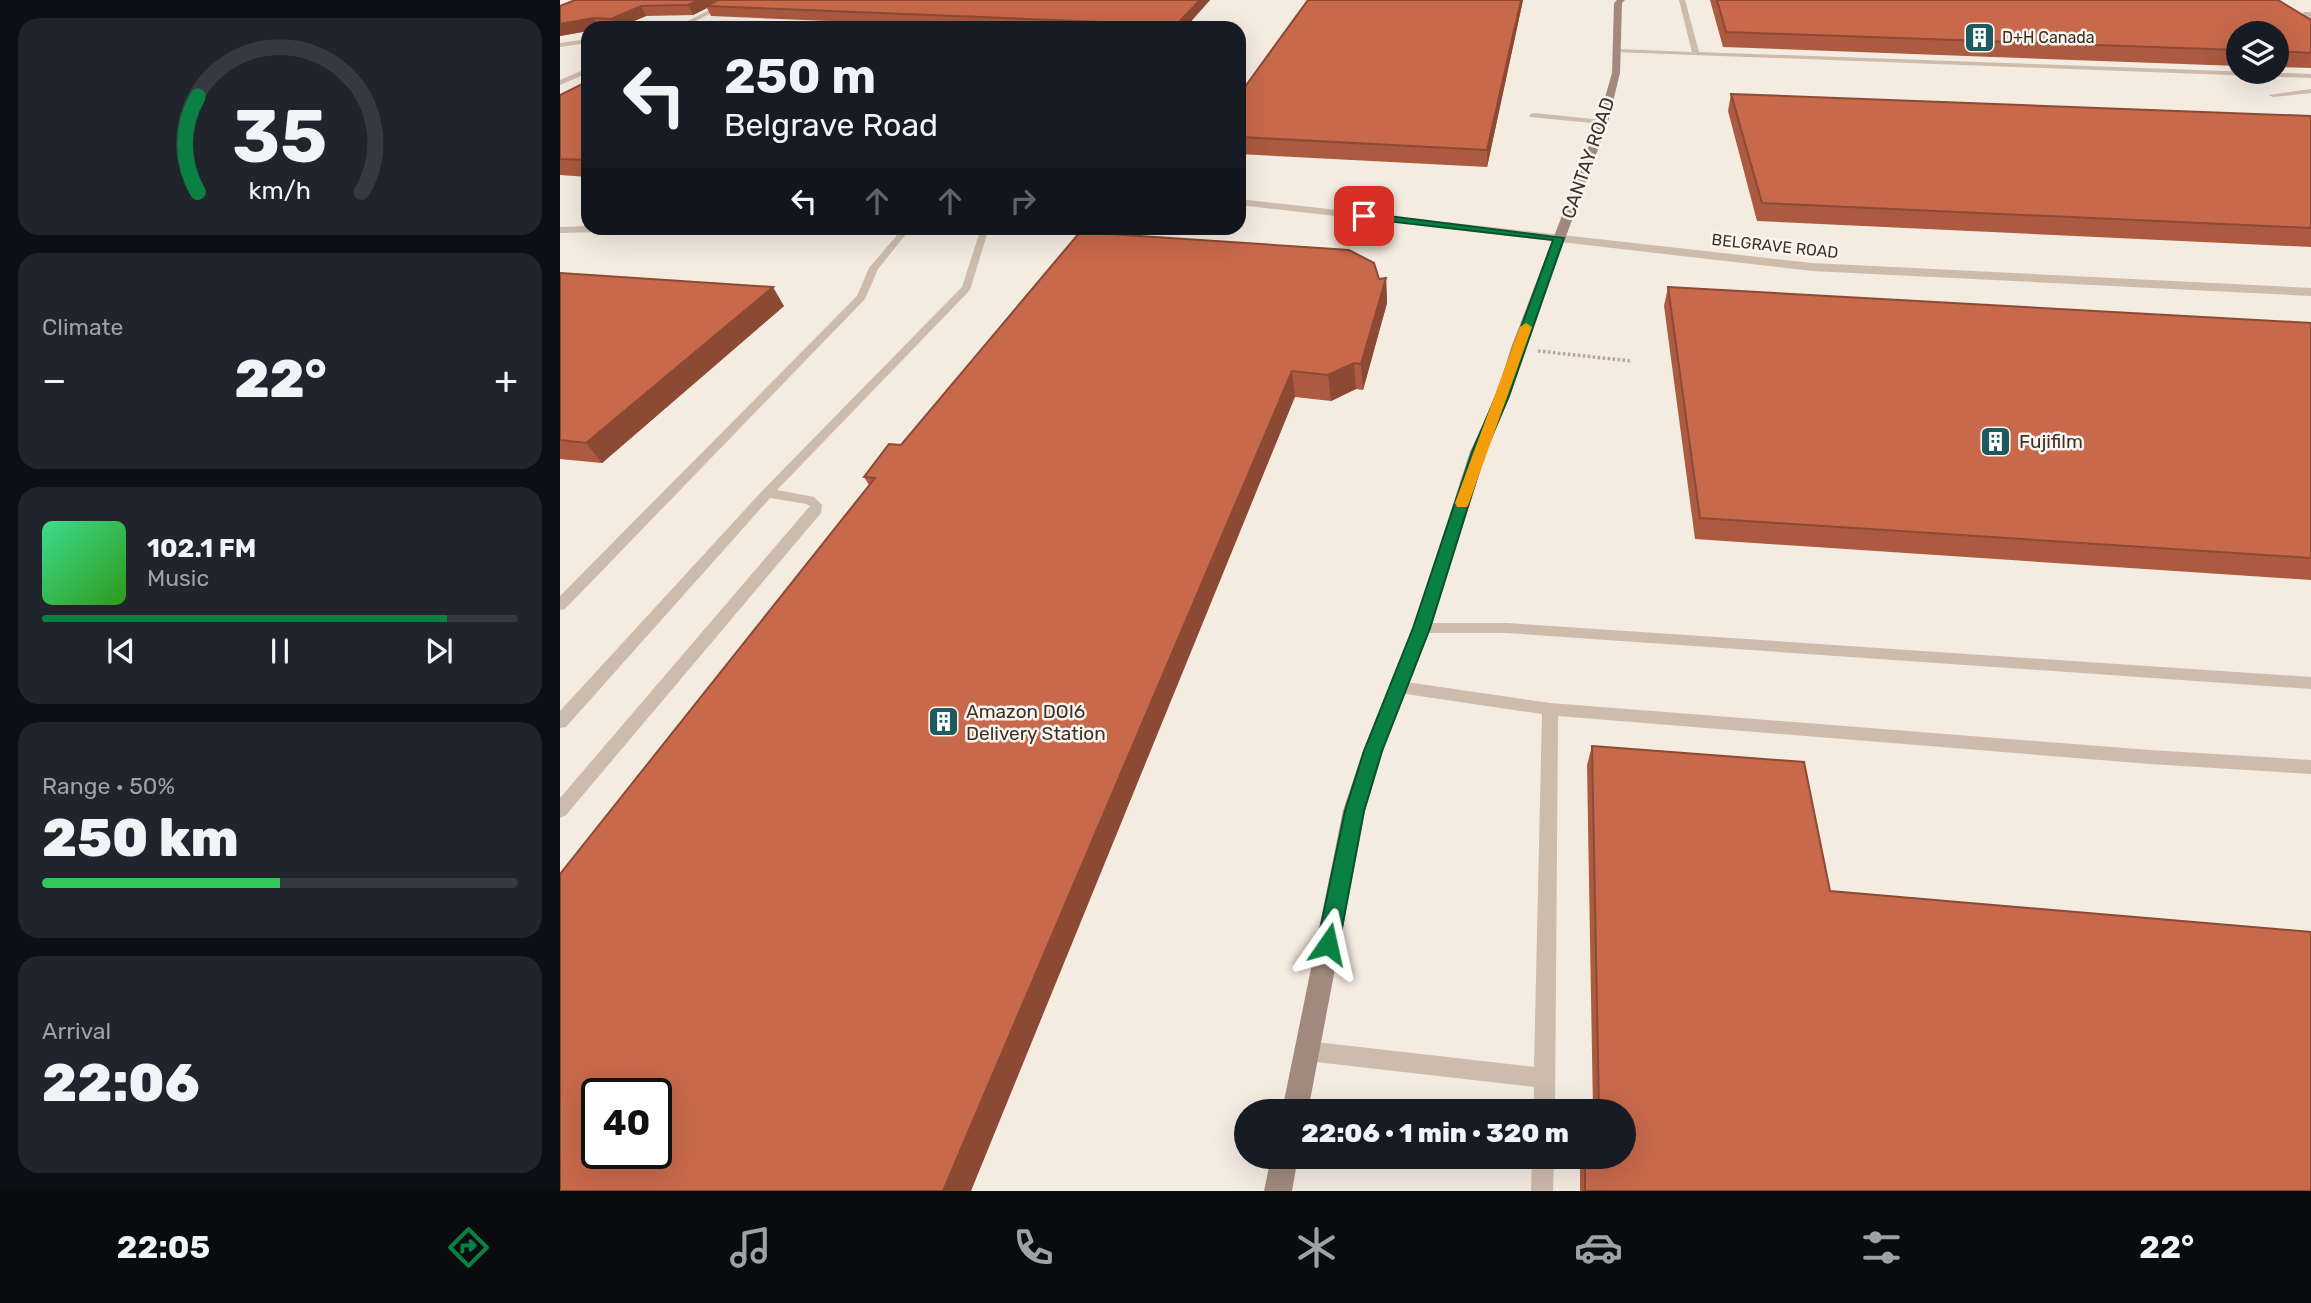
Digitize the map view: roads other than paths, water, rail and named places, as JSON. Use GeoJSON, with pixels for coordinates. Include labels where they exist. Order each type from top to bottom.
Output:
{"type":"FeatureCollection","features":[{"type":"Feature","properties":{"kind":"street","name":"CANTAY ROAD"},"geometry":{"type":"LineString","coordinates":[[1297,1099],[1354,811],[1373,751],[1422,628],[1478,452],[1503,396],[1518,348],[1603,122],[1616,72],[1618,1]]}},
{"type":"Feature","properties":{"kind":"street","name":"BELGRAVE ROAD"},"geometry":{"type":"LineString","coordinates":[[1246,203],[1812,267],[2311,292]]}},
{"type":"Feature","properties":{"kind":"street"},"geometry":{"type":"LineString","coordinates":[[560,230],[581,229]]}},
{"type":"Feature","properties":{"kind":"street"},"geometry":{"type":"LineString","coordinates":[[1278,1191],[1283,1169]]}},
{"type":"Feature","properties":{"kind":"lane"},"geometry":{"type":"LineString","coordinates":[[691,21],[734,0]]}},
{"type":"Feature","properties":{"kind":"lane"},"geometry":{"type":"LineString","coordinates":[[1682,0],[1696,54]]}},
{"type":"Feature","properties":{"kind":"lane"},"geometry":{"type":"LineString","coordinates":[[560,45],[581,42]]}},
{"type":"Feature","properties":{"kind":"lane"},"geometry":{"type":"LineString","coordinates":[[1617,51],[2311,76]]}},
{"type":"Feature","properties":{"kind":"lane"},"geometry":{"type":"LineString","coordinates":[[560,83],[581,74]]}},
{"type":"Feature","properties":{"kind":"lane"},"geometry":{"type":"LineString","coordinates":[[2273,95],[2311,90]]}},
{"type":"Feature","properties":{"kind":"lane"},"geometry":{"type":"LineString","coordinates":[[1533,116],[1603,122]]}},
{"type":"Feature","properties":{"kind":"lane"},"geometry":{"type":"LineString","coordinates":[[560,605],[861,297],[874,268],[900,235]]}},
{"type":"Feature","properties":{"kind":"lane"},"geometry":{"type":"LineString","coordinates":[[560,722],[767,493],[967,288],[983,235]]}},
{"type":"Feature","properties":{"kind":"lane"},"geometry":{"type":"LineString","coordinates":[[560,810],[816,510],[816,505],[810,500],[767,493]]}},
{"type":"Feature","properties":{"kind":"lane"},"geometry":{"type":"LineString","coordinates":[[1422,628],[1520,628],[2311,683]]}},
{"type":"Feature","properties":{"kind":"lane"},"geometry":{"type":"LineString","coordinates":[[1399,687],[1550,709],[2136,756],[2311,767]]}},
{"type":"Feature","properties":{"kind":"lane"},"geometry":{"type":"LineString","coordinates":[[1544,1099],[1550,709]]}},
{"type":"Feature","properties":{"kind":"lane"},"geometry":{"type":"LineString","coordinates":[[1307,1051],[1544,1079]]}},
{"type":"Feature","properties":{"kind":"lane"},"geometry":{"type":"LineString","coordinates":[[1542,1191],[1543,1169]]}},
{"type":"Feature","properties":{"kind":"place","name":"D+H Canada"},"geometry":{"type":"Point","coordinates":[1979,37]}},
{"type":"Feature","properties":{"kind":"place","name":"Fujifilm"},"geometry":{"type":"Point","coordinates":[1996,441]}},
{"type":"Feature","properties":{"kind":"place","name":"Amazon DOI6 Delivery Station"},"geometry":{"type":"Point","coordinates":[943,722]}}]}
